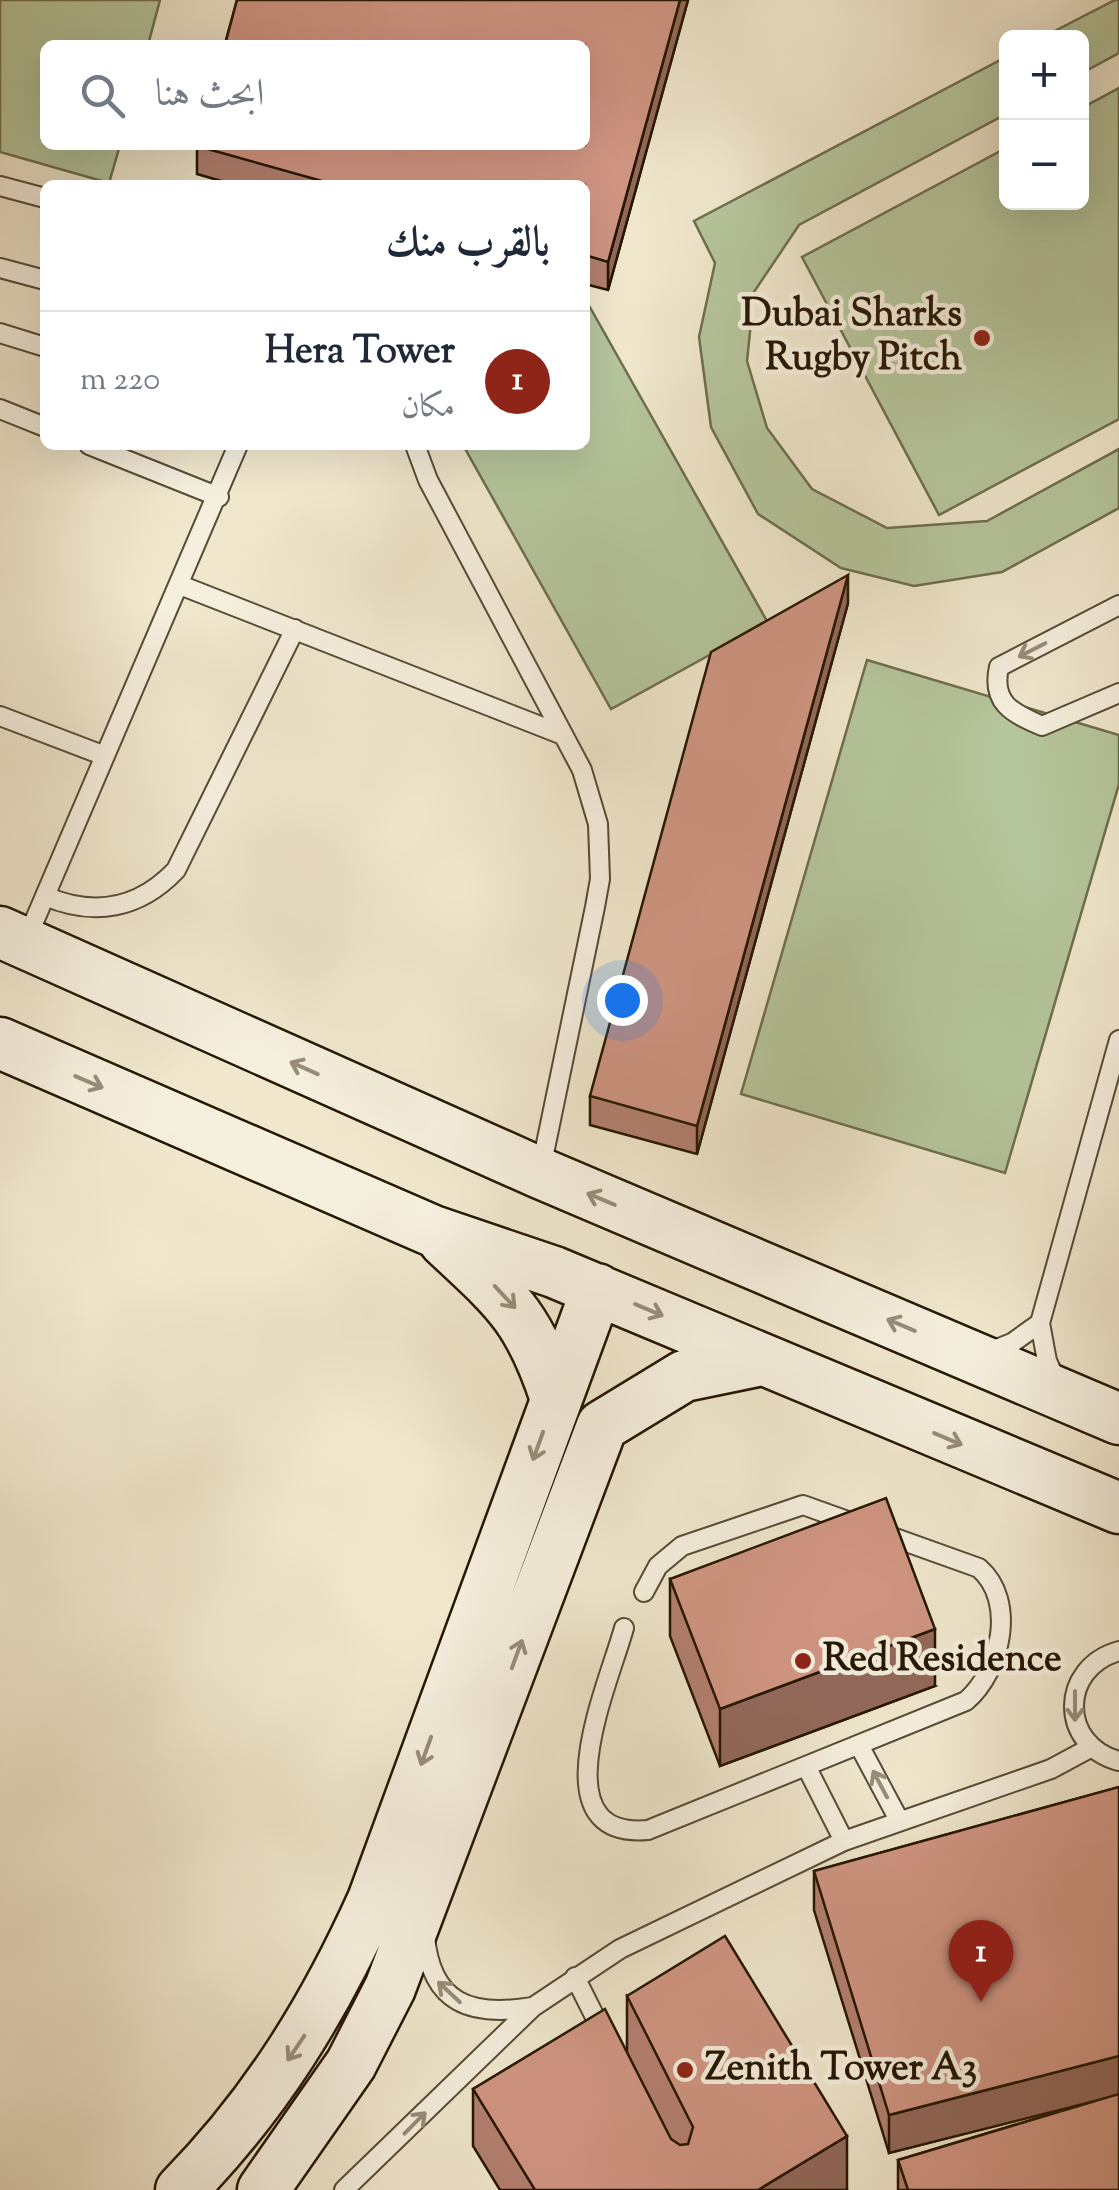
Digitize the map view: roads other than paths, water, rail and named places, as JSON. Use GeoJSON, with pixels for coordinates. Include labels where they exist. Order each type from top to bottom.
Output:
{"type":"FeatureCollection","features":[{"type":"Feature","properties":{"kind":"main road"},"geometry":{"type":"LineString","coordinates":[[12,938],[540,1173],[1119,1418]]}},
{"type":"Feature","properties":{"kind":"main road"},"geometry":{"type":"LineString","coordinates":[[0,1043],[434,1231],[512,1254],[1119,1508]]}},
{"type":"Feature","properties":{"kind":"main road"},"geometry":{"type":"LineString","coordinates":[[434,1231],[512,1304],[540,1349],[556,1399]]}},
{"type":"Feature","properties":{"kind":"main road"},"geometry":{"type":"LineString","coordinates":[[181,2190],[262,2098],[305,2036],[342,1969],[373,1900],[596,1289]]}},
{"type":"Feature","properties":{"kind":"main road"},"geometry":{"type":"LineString","coordinates":[[263,2190],[351,2064],[390,1988],[602,1426],[684,1376],[762,1360]]}},
{"type":"Feature","properties":{"kind":"lane"},"geometry":{"type":"LineString","coordinates":[[0,186],[40,197]]}},
{"type":"Feature","properties":{"kind":"lane"},"geometry":{"type":"LineString","coordinates":[[0,268],[40,279]]}},
{"type":"Feature","properties":{"kind":"lane"},"geometry":{"type":"LineString","coordinates":[[0,333],[40,345]]}},
{"type":"Feature","properties":{"kind":"lane"},"geometry":{"type":"LineString","coordinates":[[0,409],[40,426]]}},
{"type":"Feature","properties":{"kind":"lane"},"geometry":{"type":"LineString","coordinates":[[102,450],[219,497]]}},
{"type":"Feature","properties":{"kind":"lane"},"geometry":{"type":"LineString","coordinates":[[12,938],[45,896],[236,450]]}},
{"type":"Feature","properties":{"kind":"lane"},"geometry":{"type":"LineString","coordinates":[[416,450],[592,796],[600,879],[540,1173]]}},
{"type":"Feature","properties":{"kind":"lane"},"geometry":{"type":"LineString","coordinates":[[180,585],[563,735]]}},
{"type":"Feature","properties":{"kind":"lane"},"geometry":{"type":"LineString","coordinates":[[1119,606],[999,667],[995,686],[1007,711],[1042,726],[1119,693]]}},
{"type":"Feature","properties":{"kind":"lane"},"geometry":{"type":"LineString","coordinates":[[45,896],[84,908],[125,904],[153,890],[176,870],[295,630]]}},
{"type":"Feature","properties":{"kind":"lane"},"geometry":{"type":"LineString","coordinates":[[0,716],[104,756]]}},
{"type":"Feature","properties":{"kind":"lane"},"geometry":{"type":"LineString","coordinates":[[1065,1394],[1047,1361],[1040,1323],[1119,1040]]}},
{"type":"Feature","properties":{"kind":"lane"},"geometry":{"type":"LineString","coordinates":[[974,1356],[1012,1343],[1040,1323]]}},
{"type":"Feature","properties":{"kind":"lane"},"geometry":{"type":"LineString","coordinates":[[624,1628],[585,1770],[588,1799],[606,1822],[634,1832],[648,1830],[951,1709],[978,1690],[994,1655],[1001,1603],[998,1589],[978,1568],[802,1505],[682,1546],[658,1566],[644,1592]]}},
{"type":"Feature","properties":{"kind":"lane"},"geometry":{"type":"LineString","coordinates":[[1119,1651],[1100,1658],[1077,1683],[1073,1717],[1090,1748],[1119,1762]]}},
{"type":"Feature","properties":{"kind":"lane"},"geometry":{"type":"LineString","coordinates":[[860,1747],[900,1820]]}},
{"type":"Feature","properties":{"kind":"lane"},"geometry":{"type":"LineString","coordinates":[[344,2190],[533,2008],[576,1977],[667,1924],[844,1841],[1051,1769],[1090,1748]]}},
{"type":"Feature","properties":{"kind":"lane"},"geometry":{"type":"LineString","coordinates":[[807,1768],[844,1841]]}},
{"type":"Feature","properties":{"kind":"lane"},"geometry":{"type":"LineString","coordinates":[[422,1910],[432,1974],[450,1997],[476,2010],[533,2008]]}},
{"type":"Feature","properties":{"kind":"lane"},"geometry":{"type":"LineString","coordinates":[[576,1977],[611,2048]]}},
{"type":"Feature","properties":{"kind":"place","name":"Dubai Sharks Rugby Pitch"},"geometry":{"type":"Point","coordinates":[982,338]}},
{"type":"Feature","properties":{"kind":"place","name":"Red Residence"},"geometry":{"type":"Point","coordinates":[803,1661]}},
{"type":"Feature","properties":{"kind":"place","name":"Hera Tower"},"geometry":{"type":"Point","coordinates":[981,2002]}},
{"type":"Feature","properties":{"kind":"place","name":"Zenith Tower A3"},"geometry":{"type":"Point","coordinates":[685,2070]}}]}
